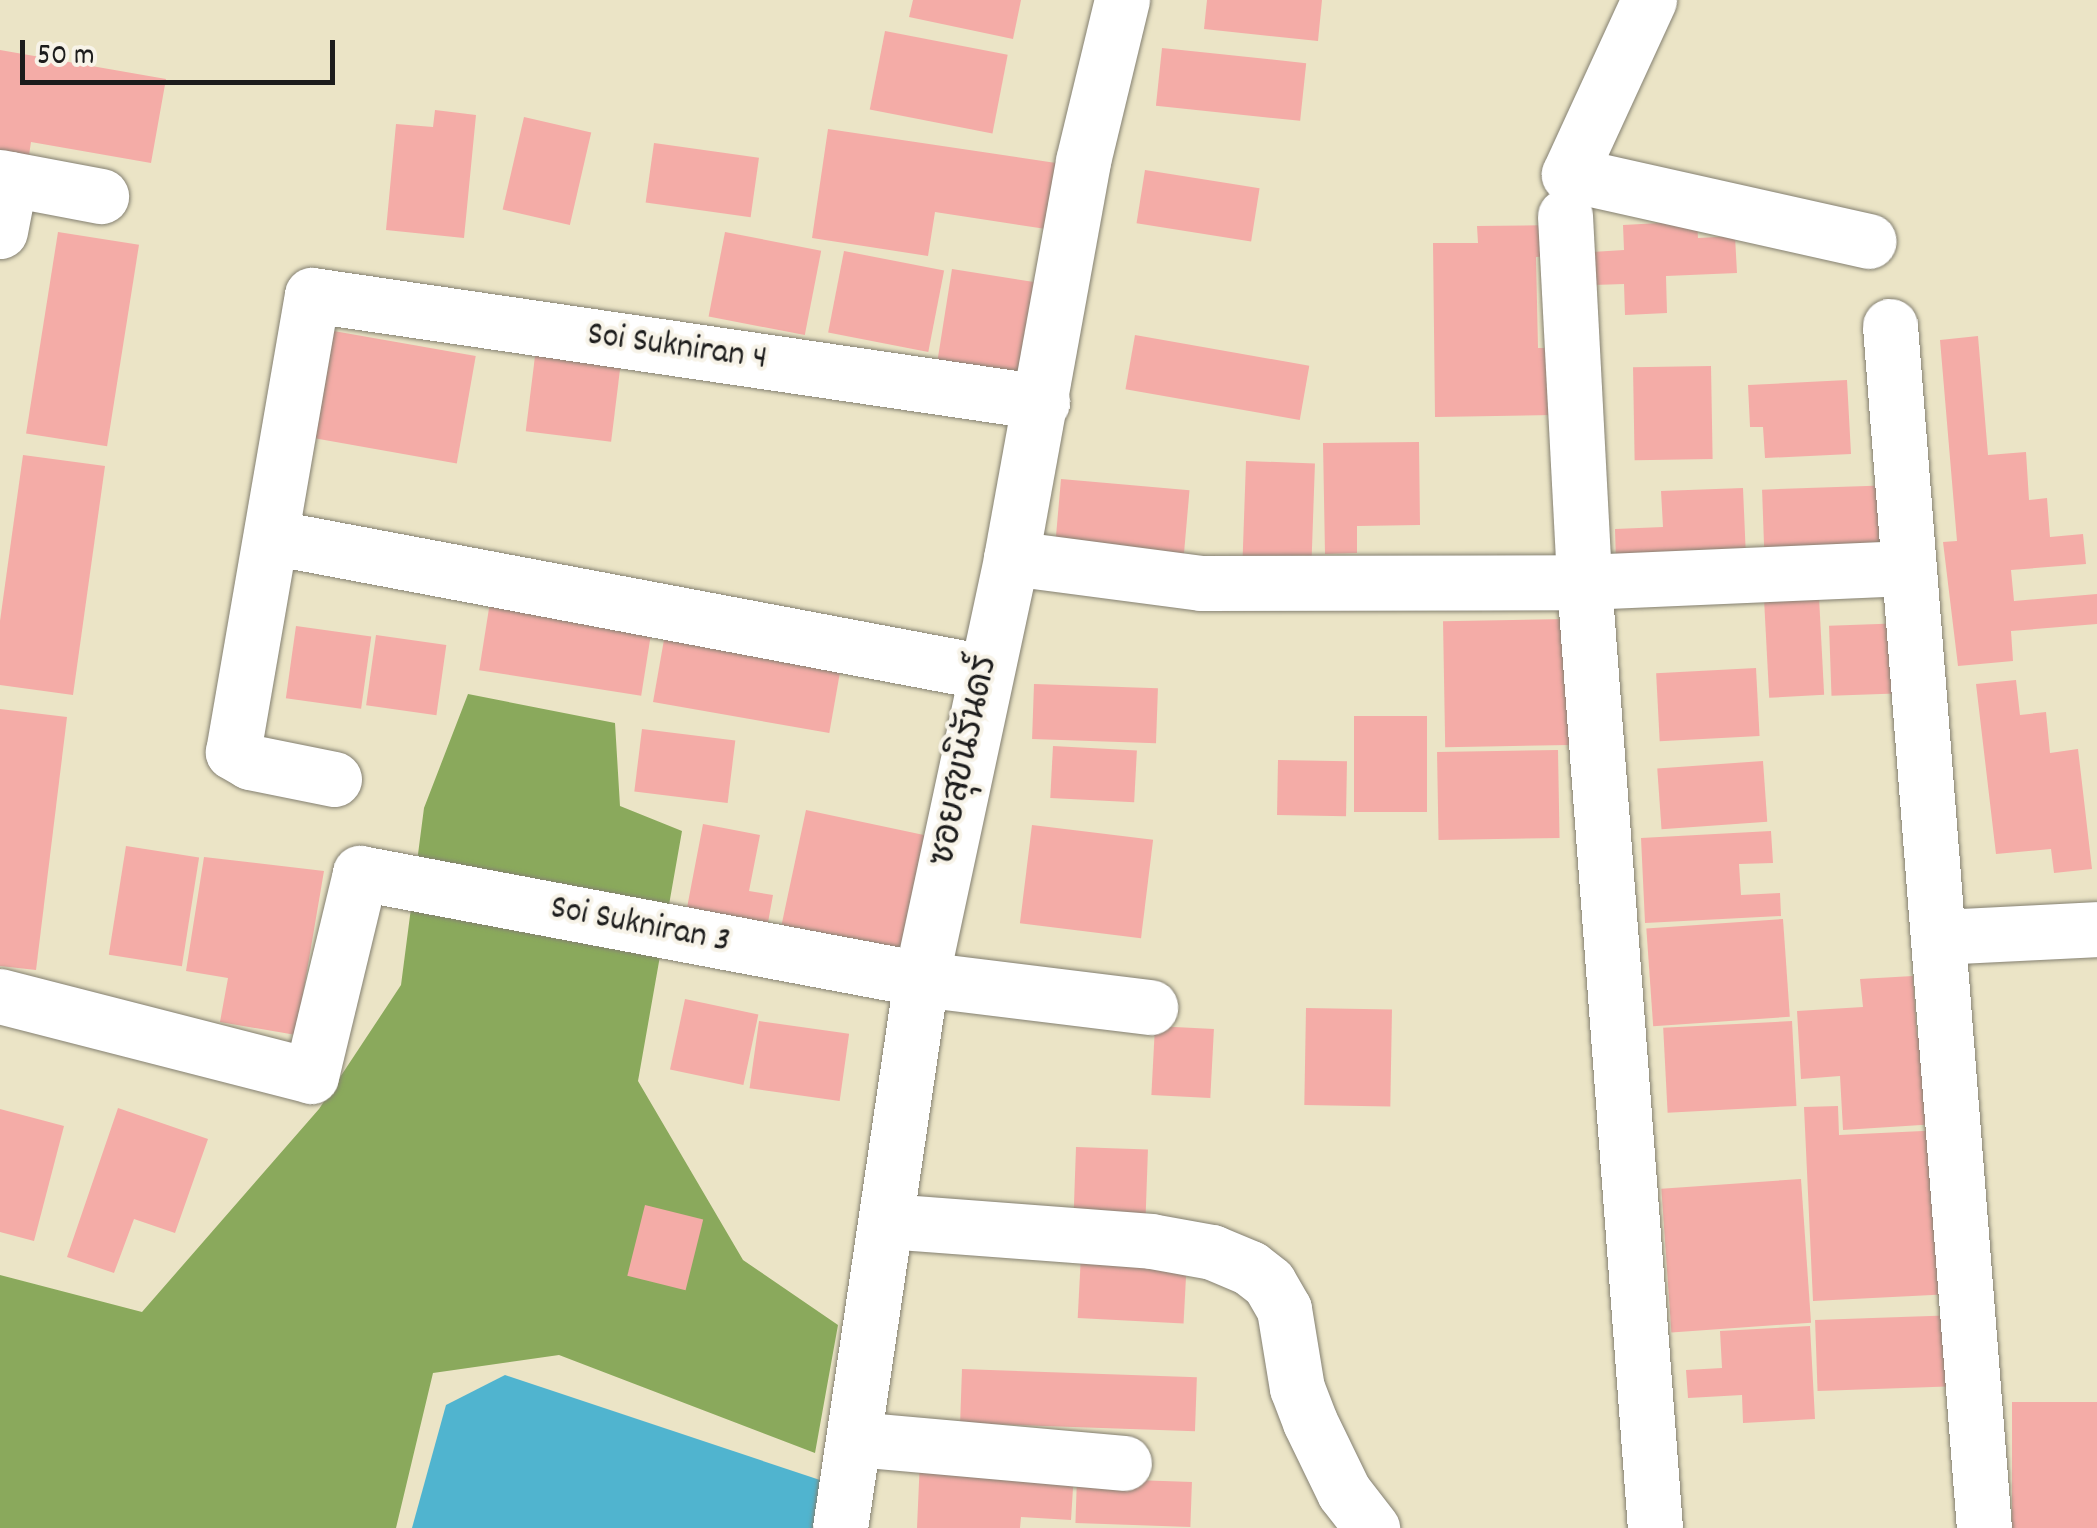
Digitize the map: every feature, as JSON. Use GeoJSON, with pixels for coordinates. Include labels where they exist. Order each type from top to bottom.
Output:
{"type":"FeatureCollection","features":[{"type":"Feature","properties":{"kind":"street","name":"ซอยสุขนิรันดร์"},"geometry":{"type":"LineString","coordinates":[[840,1528],[921,979],[1042,402],[1083,160],[1122,0]]}},
{"type":"Feature","properties":{"kind":"street"},"geometry":{"type":"LineString","coordinates":[[1648,0],[1570,174],[1869,241]]}},
{"type":"Feature","properties":{"kind":"street"},"geometry":{"type":"LineString","coordinates":[[3,196],[100,196]]}},
{"type":"Feature","properties":{"kind":"street"},"geometry":{"type":"LineString","coordinates":[[1564,216],[1584,582],[1655,1528]]}},
{"type":"Feature","properties":{"kind":"street","name":"Soi Sukniran 4"},"geometry":{"type":"LineString","coordinates":[[271,537],[312,295],[1042,402]]}},
{"type":"Feature","properties":{"kind":"street"},"geometry":{"type":"LineString","coordinates":[[1890,326],[1984,1528]]}},
{"type":"Feature","properties":{"kind":"street"},"geometry":{"type":"LineString","coordinates":[[334,779],[250,762],[233,752],[271,537],[985,672]]}},
{"type":"Feature","properties":{"kind":"street"},"geometry":{"type":"LineString","coordinates":[[1011,558],[1201,582],[1584,582],[1907,568]]}},
{"type":"Feature","properties":{"kind":"street","name":"Soi Sukniran 3"},"geometry":{"type":"LineString","coordinates":[[0,996],[311,1076],[360,873],[921,979],[1150,1008]]}},
{"type":"Feature","properties":{"kind":"street"},"geometry":{"type":"LineString","coordinates":[[1940,937],[2097,929]]}},
{"type":"Feature","properties":{"kind":"street"},"geometry":{"type":"LineString","coordinates":[[887,1221],[1151,1241],[1212,1252],[1250,1268],[1270,1282],[1284,1309],[1304,1405],[1344,1492],[1372,1528]]}},
{"type":"Feature","properties":{"kind":"street"},"geometry":{"type":"LineString","coordinates":[[856,1438],[1124,1463]]}},
{"type":"Feature","properties":{"kind":"green space"},"geometry":{"type":"Polygon","coordinates":[[[468,694],[615,723],[620,806],[682,831],[638,1081],[743,1260],[838,1325],[815,1453],[559,1355],[433,1373],[396,1528],[0,1528],[0,1275],[142,1312],[319,1109],[401,985],[424,808],[468,694]]]}},
{"type":"Feature","properties":{"kind":"water"},"geometry":{"type":"Polygon","coordinates":[[[505,1375],[826,1482],[821,1528],[412,1528],[446,1405],[505,1375]]]}},
{"type":"Feature","properties":{"kind":"building"},"geometry":{"type":"Polygon","coordinates":[[[913,0],[1021,0],[1013,39],[909,17],[913,0]]]}},
{"type":"Feature","properties":{"kind":"building"},"geometry":{"type":"Polygon","coordinates":[[[1207,0],[1322,0],[1318,41],[1204,29],[1207,0]]]}},
{"type":"Feature","properties":{"kind":"building"},"geometry":{"type":"Polygon","coordinates":[[[885,31],[1008,55],[992,133],[870,110],[885,31]]]}},
{"type":"Feature","properties":{"kind":"building"},"geometry":{"type":"Polygon","coordinates":[[[1162,48],[1306,63],[1300,121],[1156,106],[1162,48]]]}},
{"type":"Feature","properties":{"kind":"building"},"geometry":{"type":"Polygon","coordinates":[[[0,50],[166,79],[151,163],[31,142],[28,162],[0,157],[0,50]]]}},
{"type":"Feature","properties":{"kind":"building"},"geometry":{"type":"Polygon","coordinates":[[[435,110],[476,115],[464,238],[386,230],[396,124],[433,127],[435,110]]]}},
{"type":"Feature","properties":{"kind":"building"},"geometry":{"type":"Polygon","coordinates":[[[524,117],[591,133],[570,225],[503,210],[524,117]]]}},
{"type":"Feature","properties":{"kind":"building"},"geometry":{"type":"Polygon","coordinates":[[[828,129],[1056,163],[1046,229],[935,212],[928,256],[812,238],[828,129]]]}},
{"type":"Feature","properties":{"kind":"building"},"geometry":{"type":"Polygon","coordinates":[[[654,143],[759,158],[751,217],[646,202],[654,143]]]}},
{"type":"Feature","properties":{"kind":"building"},"geometry":{"type":"Polygon","coordinates":[[[1145,170],[1260,188],[1251,241],[1137,223],[1145,170]]]}},
{"type":"Feature","properties":{"kind":"building"},"geometry":{"type":"Polygon","coordinates":[[[1697,221],[1698,238],[1735,236],[1737,273],[1666,276],[1667,313],[1625,315],[1624,284],[1594,285],[1592,252],[1624,250],[1623,225],[1697,221]]]}},
{"type":"Feature","properties":{"kind":"building"},"geometry":{"type":"Polygon","coordinates":[[[1558,225],[1558,256],[1536,257],[1538,348],[1553,348],[1553,415],[1435,417],[1433,243],[1478,243],[1477,226],[1558,225]]]}},
{"type":"Feature","properties":{"kind":"building"},"geometry":{"type":"Polygon","coordinates":[[[58,232],[139,245],[107,446],[26,433],[58,232]]]}},
{"type":"Feature","properties":{"kind":"building"},"geometry":{"type":"Polygon","coordinates":[[[725,232],[821,251],[805,335],[709,316],[725,232]]]}},
{"type":"Feature","properties":{"kind":"building"},"geometry":{"type":"Polygon","coordinates":[[[844,251],[944,270],[928,352],[828,332],[844,251]]]}},
{"type":"Feature","properties":{"kind":"building"},"geometry":{"type":"Polygon","coordinates":[[[952,269],[1044,284],[1029,379],[937,365],[952,269]]]}},
{"type":"Feature","properties":{"kind":"building"},"geometry":{"type":"Polygon","coordinates":[[[328,330],[476,356],[457,463],[309,437],[328,330]]]}},
{"type":"Feature","properties":{"kind":"building"},"geometry":{"type":"Polygon","coordinates":[[[1135,335],[1309,366],[1300,420],[1125,389],[1135,335]]]}},
{"type":"Feature","properties":{"kind":"building"},"geometry":{"type":"Polygon","coordinates":[[[1978,336],[1988,455],[2026,452],[2029,500],[2047,498],[2050,537],[2083,534],[2086,564],[2011,570],[2014,601],[2097,594],[2097,624],[2011,631],[2013,661],[1958,666],[1943,542],[1957,541],[1940,340],[1978,336]]]}},
{"type":"Feature","properties":{"kind":"building"},"geometry":{"type":"Polygon","coordinates":[[[536,348],[621,358],[611,442],[526,431],[536,348]]]}},
{"type":"Feature","properties":{"kind":"building"},"geometry":{"type":"Polygon","coordinates":[[[1711,366],[1713,459],[1635,460],[1633,367],[1711,366]]]}},
{"type":"Feature","properties":{"kind":"building"},"geometry":{"type":"Polygon","coordinates":[[[1847,380],[1851,454],[1765,458],[1763,427],[1750,427],[1748,385],[1847,380]]]}},
{"type":"Feature","properties":{"kind":"building"},"geometry":{"type":"Polygon","coordinates":[[[1419,442],[1420,525],[1357,526],[1357,553],[1325,554],[1323,443],[1419,442]]]}},
{"type":"Feature","properties":{"kind":"building"},"geometry":{"type":"Polygon","coordinates":[[[23,455],[105,466],[73,695],[0,685],[0,621],[23,455]]]}},
{"type":"Feature","properties":{"kind":"building"},"geometry":{"type":"Polygon","coordinates":[[[1246,461],[1315,463],[1311,567],[1242,565],[1246,461]]]}},
{"type":"Feature","properties":{"kind":"building"},"geometry":{"type":"Polygon","coordinates":[[[1061,479],[1190,490],[1184,558],[1055,547],[1061,479]]]}},
{"type":"Feature","properties":{"kind":"building"},"geometry":{"type":"Polygon","coordinates":[[[1896,485],[1898,549],[1764,554],[1762,490],[1896,485]]]}},
{"type":"Feature","properties":{"kind":"building"},"geometry":{"type":"Polygon","coordinates":[[[1743,488],[1746,558],[1616,564],[1615,529],[1663,527],[1661,491],[1743,488]]]}},
{"type":"Feature","properties":{"kind":"building"},"geometry":{"type":"Polygon","coordinates":[[[1819,597],[1824,695],[1769,698],[1764,600],[1819,597]]]}},
{"type":"Feature","properties":{"kind":"building"},"geometry":{"type":"Polygon","coordinates":[[[490,602],[652,628],[641,696],[479,670],[490,602]]]}},
{"type":"Feature","properties":{"kind":"building"},"geometry":{"type":"Polygon","coordinates":[[[1567,619],[1569,745],[1445,747],[1443,621],[1567,619]]]}},
{"type":"Feature","properties":{"kind":"building"},"geometry":{"type":"Polygon","coordinates":[[[1907,623],[1909,693],[1831,696],[1829,626],[1907,623]]]}},
{"type":"Feature","properties":{"kind":"building"},"geometry":{"type":"Polygon","coordinates":[[[296,626],[371,637],[361,709],[286,698],[296,626]]]}},
{"type":"Feature","properties":{"kind":"building"},"geometry":{"type":"Polygon","coordinates":[[[665,634],[841,665],[829,733],[653,702],[665,634]]]}},
{"type":"Feature","properties":{"kind":"building"},"geometry":{"type":"Polygon","coordinates":[[[376,635],[446,645],[436,715],[366,705],[376,635]]]}},
{"type":"Feature","properties":{"kind":"building"},"geometry":{"type":"Polygon","coordinates":[[[1756,668],[1760,736],[1660,741],[1656,673],[1756,668]]]}},
{"type":"Feature","properties":{"kind":"building"},"geometry":{"type":"Polygon","coordinates":[[[2016,680],[2020,715],[2046,712],[2050,753],[2078,749],[2092,869],[2054,873],[2051,849],[1996,854],[1976,684],[2016,680]]]}},
{"type":"Feature","properties":{"kind":"building"},"geometry":{"type":"Polygon","coordinates":[[[1034,684],[1158,688],[1156,743],[1032,739],[1034,684]]]}},
{"type":"Feature","properties":{"kind":"building"},"geometry":{"type":"Polygon","coordinates":[[[0,709],[67,717],[36,970],[0,966],[0,709]]]}},
{"type":"Feature","properties":{"kind":"building"},"geometry":{"type":"Polygon","coordinates":[[[1354,716],[1427,716],[1427,812],[1354,812],[1354,716]]]}},
{"type":"Feature","properties":{"kind":"building"},"geometry":{"type":"Polygon","coordinates":[[[642,729],[735,740],[728,803],[634,792],[642,729]]]}},
{"type":"Feature","properties":{"kind":"building"},"geometry":{"type":"Polygon","coordinates":[[[1053,746],[1137,750],[1134,802],[1050,798],[1053,746]]]}},
{"type":"Feature","properties":{"kind":"building"},"geometry":{"type":"Polygon","coordinates":[[[1558,750],[1560,838],[1439,840],[1437,752],[1558,750]]]}},
{"type":"Feature","properties":{"kind":"building"},"geometry":{"type":"Polygon","coordinates":[[[1278,760],[1347,761],[1346,816],[1277,815],[1278,760]]]}},
{"type":"Feature","properties":{"kind":"building"},"geometry":{"type":"Polygon","coordinates":[[[1763,761],[1767,822],[1662,829],[1657,768],[1763,761]]]}},
{"type":"Feature","properties":{"kind":"building"},"geometry":{"type":"Polygon","coordinates":[[[806,810],[938,838],[913,957],[781,929],[806,810]]]}},
{"type":"Feature","properties":{"kind":"building"},"geometry":{"type":"Polygon","coordinates":[[[703,824],[760,835],[749,891],[773,895],[767,928],[686,913],[703,824]]]}},
{"type":"Feature","properties":{"kind":"building"},"geometry":{"type":"Polygon","coordinates":[[[1032,825],[1153,840],[1141,938],[1020,923],[1032,825]]]}},
{"type":"Feature","properties":{"kind":"building"},"geometry":{"type":"Polygon","coordinates":[[[1771,831],[1773,863],[1739,864],[1741,895],[1780,893],[1781,916],[1645,923],[1641,838],[1771,831]]]}},
{"type":"Feature","properties":{"kind":"building"},"geometry":{"type":"Polygon","coordinates":[[[126,846],[199,858],[182,966],[109,955],[126,846]]]}},
{"type":"Feature","properties":{"kind":"building"},"geometry":{"type":"Polygon","coordinates":[[[204,857],[324,871],[296,1035],[220,1022],[228,978],[186,971],[204,857]]]}},
{"type":"Feature","properties":{"kind":"building"},"geometry":{"type":"Polygon","coordinates":[[[1783,919],[1790,1017],[1653,1026],[1646,929],[1783,919]]]}},
{"type":"Feature","properties":{"kind":"building"},"geometry":{"type":"Polygon","coordinates":[[[1913,976],[1917,1036],[1931,1035],[1937,1124],[1843,1130],[1840,1076],[1801,1079],[1797,1011],[1863,1007],[1860,979],[1913,976]]]}},
{"type":"Feature","properties":{"kind":"building"},"geometry":{"type":"Polygon","coordinates":[[[685,999],[758,1015],[743,1085],[670,1069],[685,999]]]}},
{"type":"Feature","properties":{"kind":"building"},"geometry":{"type":"Polygon","coordinates":[[[1306,1008],[1392,1010],[1390,1106],[1304,1105],[1306,1008]]]}},
{"type":"Feature","properties":{"kind":"building"},"geometry":{"type":"Polygon","coordinates":[[[759,1021],[849,1034],[840,1101],[750,1088],[759,1021]]]}},
{"type":"Feature","properties":{"kind":"building"},"geometry":{"type":"Polygon","coordinates":[[[1792,1021],[1796,1106],[1668,1113],[1663,1028],[1792,1021]]]}},
{"type":"Feature","properties":{"kind":"building"},"geometry":{"type":"Polygon","coordinates":[[[1155,1026],[1214,1029],[1210,1098],[1151,1095],[1155,1026]]]}},
{"type":"Feature","properties":{"kind":"building"},"geometry":{"type":"Polygon","coordinates":[[[1838,1106],[1839,1135],[1944,1130],[1952,1294],[1813,1301],[1804,1107],[1838,1106]]]}},
{"type":"Feature","properties":{"kind":"building"},"geometry":{"type":"Polygon","coordinates":[[[118,1108],[208,1139],[175,1233],[134,1219],[114,1273],[67,1257],[118,1108]]]}},
{"type":"Feature","properties":{"kind":"building"},"geometry":{"type":"Polygon","coordinates":[[[0,1109],[64,1126],[34,1241],[0,1232],[0,1109]]]}},
{"type":"Feature","properties":{"kind":"building"},"geometry":{"type":"Polygon","coordinates":[[[1076,1147],[1148,1150],[1145,1223],[1073,1221],[1076,1147]]]}},
{"type":"Feature","properties":{"kind":"building"},"geometry":{"type":"Polygon","coordinates":[[[1801,1179],[1811,1323],[1671,1332],[1661,1189],[1801,1179]]]}},
{"type":"Feature","properties":{"kind":"building"},"geometry":{"type":"Polygon","coordinates":[[[645,1205],[703,1220],[686,1290],[627,1276],[645,1205]]]}},
{"type":"Feature","properties":{"kind":"building"},"geometry":{"type":"Polygon","coordinates":[[[1081,1255],[1187,1261],[1184,1323],[1078,1318],[1081,1255]]]}},
{"type":"Feature","properties":{"kind":"building"},"geometry":{"type":"Polygon","coordinates":[[[1959,1315],[1961,1386],[1818,1391],[1815,1320],[1959,1315]]]}},
{"type":"Feature","properties":{"kind":"building"},"geometry":{"type":"Polygon","coordinates":[[[1810,1326],[1815,1419],[1743,1423],[1742,1395],[1688,1398],[1686,1370],[1722,1368],[1720,1331],[1810,1326]]]}},
{"type":"Feature","properties":{"kind":"building"},"geometry":{"type":"Polygon","coordinates":[[[962,1369],[1197,1377],[1195,1431],[960,1423],[962,1369]]]}},
{"type":"Feature","properties":{"kind":"building"},"geometry":{"type":"Polygon","coordinates":[[[2012,1402],[2097,1402],[2097,1528],[2012,1528],[2012,1402]]]}},
{"type":"Feature","properties":{"kind":"building"},"geometry":{"type":"Polygon","coordinates":[[[920,1459],[1074,1472],[1071,1520],[1021,1517],[1020,1528],[917,1528],[920,1459]]]}},
{"type":"Feature","properties":{"kind":"building"},"geometry":{"type":"Polygon","coordinates":[[[1077,1478],[1192,1482],[1190,1527],[1075,1523],[1077,1478]]]}}]}
